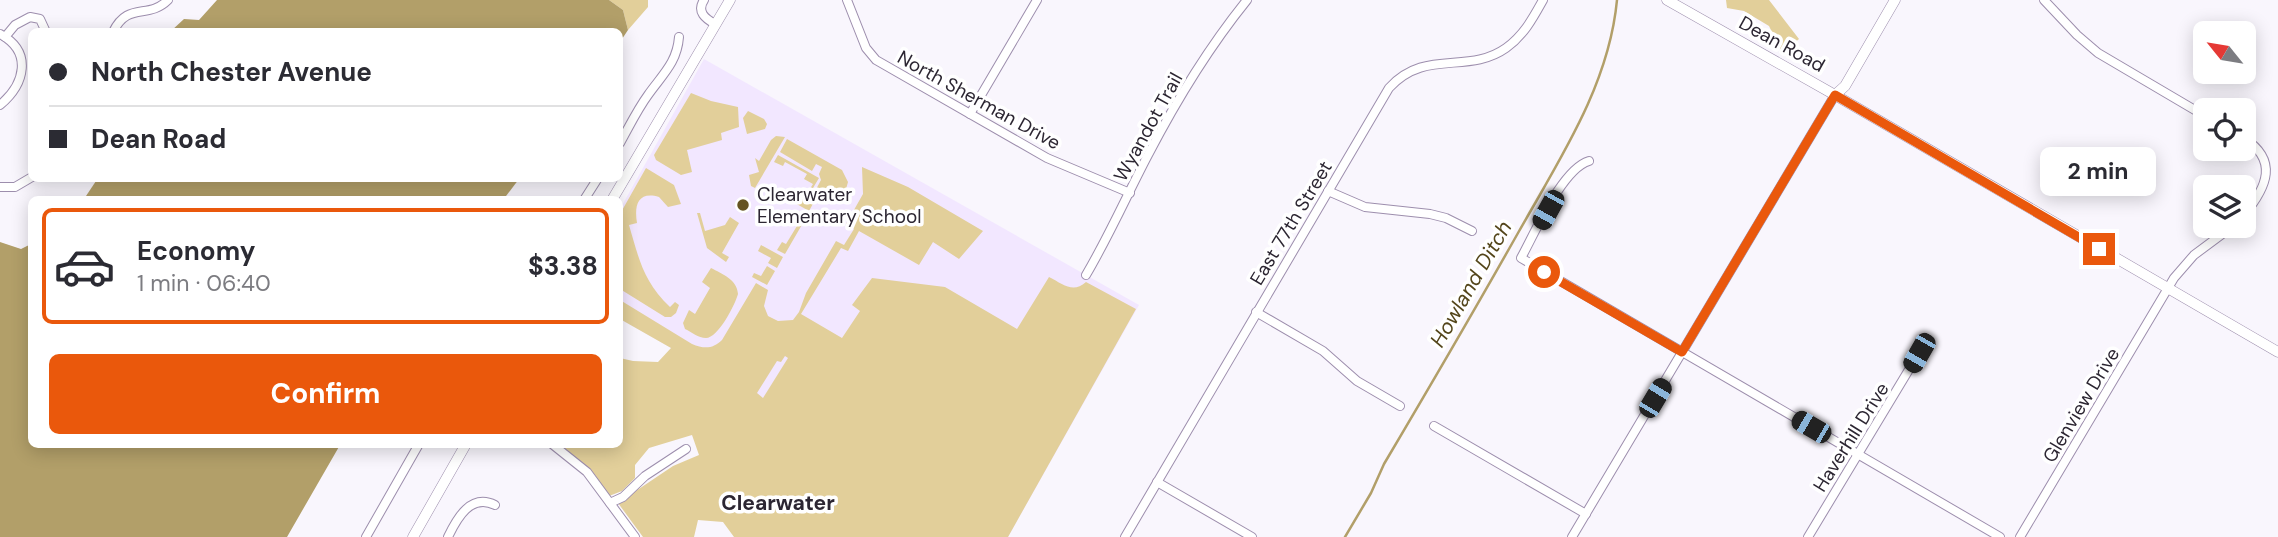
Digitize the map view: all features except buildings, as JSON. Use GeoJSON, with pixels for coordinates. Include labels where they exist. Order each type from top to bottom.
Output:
{"type":"FeatureCollection","features":[{"type":"Feature","properties":{"kind":"street"},"geometry":{"type":"LineString","coordinates":[[115,28],[126,14],[161,7],[168,0]]}},
{"type":"Feature","properties":{"kind":"street"},"geometry":{"type":"LineString","coordinates":[[704,0],[702,12],[715,24]]}},
{"type":"Feature","properties":{"kind":"street"},"geometry":{"type":"LineString","coordinates":[[623,181],[730,0]]}},
{"type":"Feature","properties":{"kind":"street","name":"North Sherman Drive"},"geometry":{"type":"LineString","coordinates":[[848,0],[870,55],[1047,158],[1130,193]]}},
{"type":"Feature","properties":{"kind":"street"},"geometry":{"type":"LineString","coordinates":[[970,114],[1037,0]]}},
{"type":"Feature","properties":{"kind":"street","name":"Wyandot Trail"},"geometry":{"type":"LineString","coordinates":[[1086,275],[1154,142],[1216,41],[1247,0]]}},
{"type":"Feature","properties":{"kind":"street","name":"East 77th Street"},"geometry":{"type":"LineString","coordinates":[[1125,537],[1384,94],[1397,79],[1414,68],[1470,61],[1500,51],[1524,31],[1543,0]]}},
{"type":"Feature","properties":{"kind":"street","name":"Dean Road"},"geometry":{"type":"LineString","coordinates":[[1667,0],[2278,352]]}},
{"type":"Feature","properties":{"kind":"street"},"geometry":{"type":"LineString","coordinates":[[1572,537],[1835,95],[1845,86],[1895,0]]}},
{"type":"Feature","properties":{"kind":"street"},"geometry":{"type":"LineString","coordinates":[[2044,0],[2098,53],[2193,109]]}},
{"type":"Feature","properties":{"kind":"street"},"geometry":{"type":"LineString","coordinates":[[0,106],[15,89],[22,71],[15,46],[3,35],[30,17],[40,19],[44,28]]}},
{"type":"Feature","properties":{"kind":"street"},"geometry":{"type":"LineString","coordinates":[[623,138],[649,93],[674,60],[679,37]]}},
{"type":"Feature","properties":{"kind":"street"},"geometry":{"type":"LineString","coordinates":[[20,57],[28,54]]}},
{"type":"Feature","properties":{"kind":"street"},"geometry":{"type":"LineString","coordinates":[[2256,146],[2267,161],[2269,169],[2266,181],[2256,196]]}},
{"type":"Feature","properties":{"kind":"street"},"geometry":{"type":"LineString","coordinates":[[1589,161],[1577,167],[1567,178],[1521,258],[2000,537]]}},
{"type":"Feature","properties":{"kind":"street"},"geometry":{"type":"LineString","coordinates":[[0,187],[15,187],[28,179]]}},
{"type":"Feature","properties":{"kind":"street"},"geometry":{"type":"LineString","coordinates":[[1328,191],[1365,207],[1430,214],[1472,231]]}},
{"type":"Feature","properties":{"kind":"street","name":"Glenview Drive"},"geometry":{"type":"LineString","coordinates":[[2021,537],[2181,269],[2217,238]]}},
{"type":"Feature","properties":{"kind":"street"},"geometry":{"type":"LineString","coordinates":[[1256,313],[1323,351],[1357,381],[1400,406]]}},
{"type":"Feature","properties":{"kind":"street","name":"Haverhill Drive"},"geometry":{"type":"LineString","coordinates":[[1808,537],[1919,353]]}},
{"type":"Feature","properties":{"kind":"street"},"geometry":{"type":"LineString","coordinates":[[1434,426],[1586,514]]}},
{"type":"Feature","properties":{"kind":"street"},"geometry":{"type":"LineString","coordinates":[[366,537],[417,448]]}},
{"type":"Feature","properties":{"kind":"street"},"geometry":{"type":"LineString","coordinates":[[413,537],[465,448]]}},
{"type":"Feature","properties":{"kind":"street"},"geometry":{"type":"LineString","coordinates":[[557,448],[585,470],[635,537]]}},
{"type":"Feature","properties":{"kind":"street"},"geometry":{"type":"LineString","coordinates":[[610,503],[687,449]]}},
{"type":"Feature","properties":{"kind":"street"},"geometry":{"type":"LineString","coordinates":[[1157,482],[1252,537]]}},
{"type":"Feature","properties":{"kind":"street"},"geometry":{"type":"LineString","coordinates":[[448,537],[457,519],[470,506],[488,502],[495,505]]}},
{"type":"Feature","properties":{"kind":"shaded area"},"geometry":{"type":"Polygon","coordinates":[[[217,0],[609,0],[623,10],[628,30],[623,38],[623,28],[174,28],[184,19],[199,20],[217,0]]]}},
{"type":"Feature","properties":{"kind":"shaded area"},"geometry":{"type":"Polygon","coordinates":[[[609,0],[648,0],[648,7],[628,30],[623,10],[609,0]]]}},
{"type":"Feature","properties":{"kind":"shaded area"},"geometry":{"type":"Polygon","coordinates":[[[1726,0],[1769,0],[1799,39],[1782,53],[1769,26],[1744,11],[1727,8],[1726,0]]]}},
{"type":"Feature","properties":{"kind":"shaded area"},"geometry":{"type":"Polygon","coordinates":[[[704,59],[1139,305],[1008,537],[623,321],[623,204],[704,59]]]}},
{"type":"Feature","properties":{"kind":"shaded area"},"geometry":{"type":"Polygon","coordinates":[[[691,93],[738,107],[739,127],[721,133],[722,140],[687,150],[692,172],[681,175],[656,160],[654,155],[691,93]]]}},
{"type":"Feature","properties":{"kind":"shaded area"},"geometry":{"type":"Polygon","coordinates":[[[748,111],[764,119],[767,124],[765,129],[747,134],[743,118],[748,111]]]}},
{"type":"Feature","properties":{"kind":"shaded area"},"geometry":{"type":"Polygon","coordinates":[[[776,136],[785,137],[755,188],[751,186],[749,175],[759,172],[755,158],[759,161],[776,136]]]}},
{"type":"Feature","properties":{"kind":"shaded area"},"geometry":{"type":"Polygon","coordinates":[[[787,139],[842,170],[848,182],[844,196],[818,196],[814,193],[821,180],[819,174],[822,167],[816,164],[812,171],[780,152],[787,139]]]}},
{"type":"Feature","properties":{"kind":"shaded area"},"geometry":{"type":"Polygon","coordinates":[[[778,155],[819,178],[810,193],[808,192],[813,184],[804,179],[807,174],[785,162],[783,166],[774,162],[778,155]]]}},
{"type":"Feature","properties":{"kind":"shaded area"},"geometry":{"type":"Polygon","coordinates":[[[862,167],[908,187],[983,231],[959,259],[933,242],[919,265],[859,231],[848,251],[841,248],[801,314],[842,338],[860,311],[852,305],[872,278],[945,287],[1017,329],[1049,277],[1072,288],[1086,282],[1136,309],[1008,537],[734,537],[723,522],[698,520],[694,537],[643,537],[618,503],[673,466],[699,455],[692,435],[649,448],[635,465],[635,478],[622,491],[609,496],[595,475],[564,448],[623,448],[623,359],[658,362],[671,348],[623,321],[623,302],[692,344],[704,347],[712,347],[722,340],[756,283],[768,290],[764,306],[768,316],[778,321],[793,320],[836,241],[844,245],[854,229],[846,224],[863,194],[862,167]],[[785,356],[781,362],[777,361],[757,393],[763,398],[788,358],[785,356]]]}},
{"type":"Feature","properties":{"kind":"shaded area"},"geometry":{"type":"Polygon","coordinates":[[[646,168],[674,185],[681,204],[668,207],[659,197],[646,196],[637,205],[637,223],[629,225],[648,279],[670,307],[675,302],[679,305],[671,317],[665,317],[623,291],[623,209],[646,168]]]}},
{"type":"Feature","properties":{"kind":"shaded area"},"geometry":{"type":"Polygon","coordinates":[[[95,182],[517,182],[506,196],[86,196],[95,182]]]}},
{"type":"Feature","properties":{"kind":"shaded area"},"geometry":{"type":"Polygon","coordinates":[[[792,192],[815,200],[809,211],[788,199],[792,192]]]}},
{"type":"Feature","properties":{"kind":"shaded area"},"geometry":{"type":"Polygon","coordinates":[[[799,211],[807,216],[785,254],[777,250],[782,242],[786,244],[800,221],[795,218],[799,211]]]}},
{"type":"Feature","properties":{"kind":"shaded area"},"geometry":{"type":"Polygon","coordinates":[[[697,213],[700,213],[705,231],[725,225],[730,217],[739,223],[722,253],[729,257],[726,262],[707,248],[697,213]]]}},
{"type":"Feature","properties":{"kind":"shaded area"},"geometry":{"type":"Polygon","coordinates":[[[0,242],[21,249],[28,246],[28,448],[338,448],[287,537],[0,537],[0,242]]]}},
{"type":"Feature","properties":{"kind":"shaded area"},"geometry":{"type":"Polygon","coordinates":[[[761,245],[783,257],[777,268],[768,263],[771,258],[758,251],[761,245]]]}},
{"type":"Feature","properties":{"kind":"shaded area"},"geometry":{"type":"Polygon","coordinates":[[[767,266],[775,271],[767,285],[752,277],[754,273],[761,276],[767,266]]]}},
{"type":"Feature","properties":{"kind":"shaded area"},"geometry":{"type":"Polygon","coordinates":[[[711,268],[732,281],[738,294],[721,327],[711,337],[703,338],[685,329],[683,323],[689,310],[695,314],[710,288],[702,282],[711,268]]]}},
{"type":"Feature","properties":{"kind":"waterway","name":"Howland Ditch"},"geometry":{"type":"LineString","coordinates":[[1345,537],[1580,121],[1604,62],[1617,0]]}},
{"type":"Feature","properties":{"kind":"place","name":"Clearwater Elementary School"},"geometry":{"type":"Point","coordinates":[743,205]}},
{"type":"Feature","properties":{"kind":"district","name":"Clearwater"},"geometry":{"type":"Point","coordinates":[778,503]}},
{"type":"Feature","properties":{"kind":"route"},"geometry":{"type":"LineString","coordinates":[[1544,272],[1682,352],[1835,95],[2099,249]]}}]}
